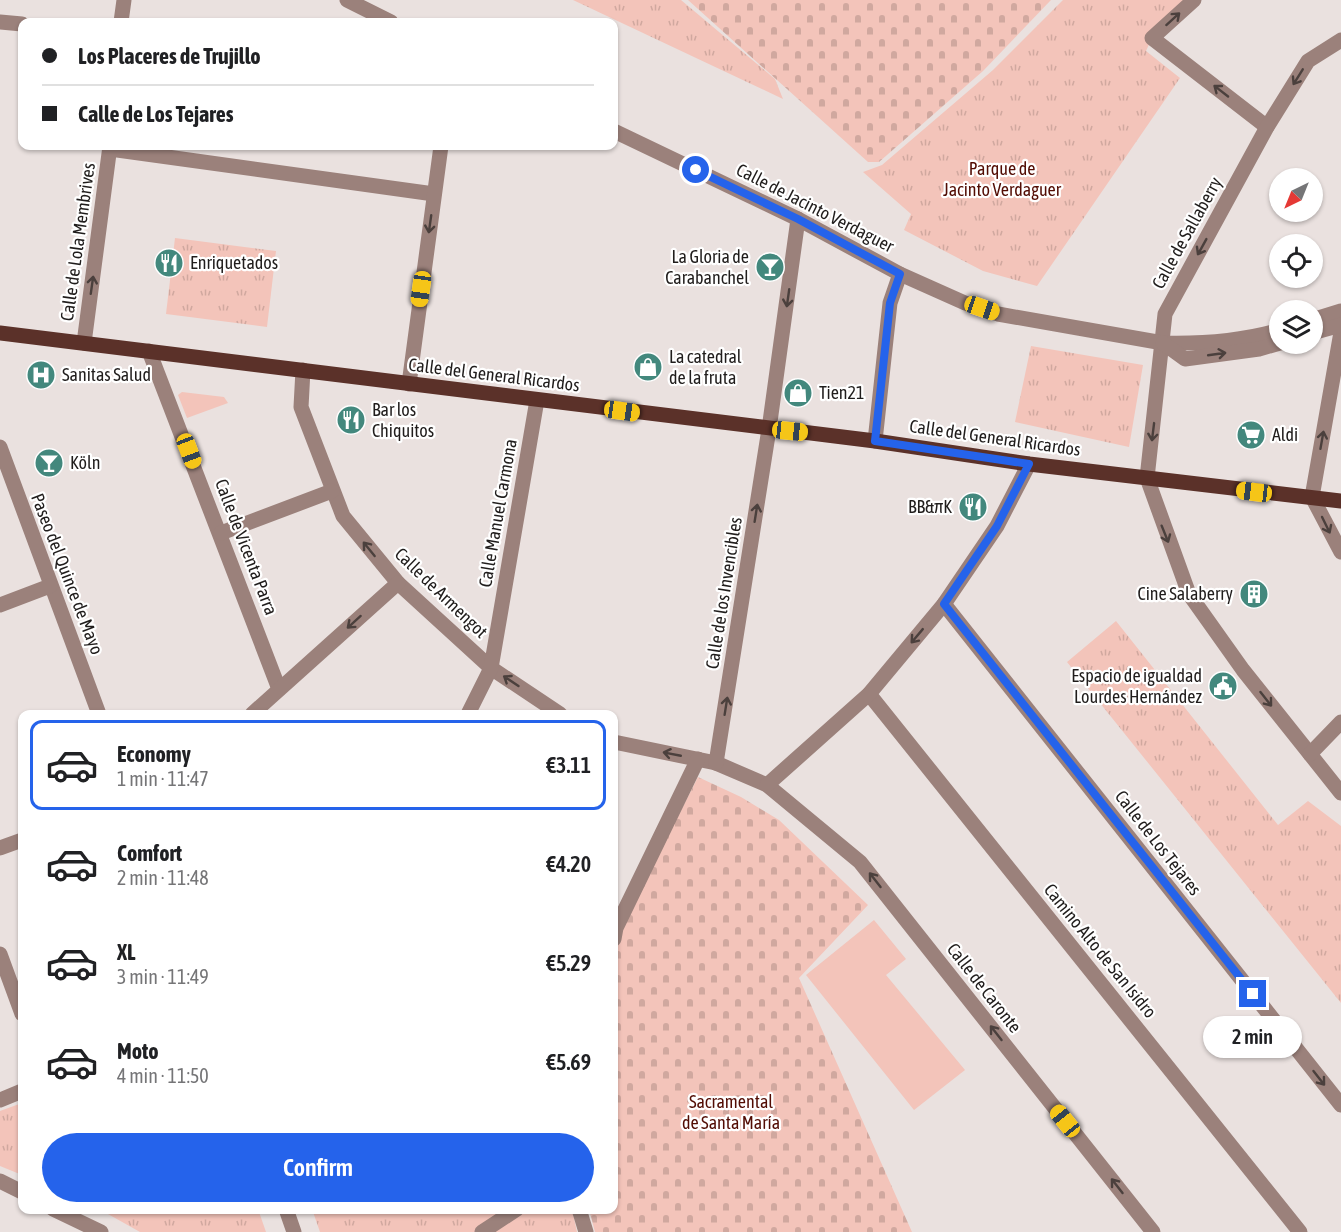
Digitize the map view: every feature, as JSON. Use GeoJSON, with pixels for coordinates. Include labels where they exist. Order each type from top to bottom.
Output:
{"type":"FeatureCollection","features":[{"type":"Feature","properties":{"kind":"main road","name":"Calle del General Ricardos"},"geometry":{"type":"LineString","coordinates":[[0,333],[875,441],[1029,464],[1341,501]]}},
{"type":"Feature","properties":{"kind":"street"},"geometry":{"type":"LineString","coordinates":[[122,18],[124,0]]}},
{"type":"Feature","properties":{"kind":"street"},"geometry":{"type":"LineString","coordinates":[[347,0],[383,18]]}},
{"type":"Feature","properties":{"kind":"street"},"geometry":{"type":"LineString","coordinates":[[1194,0],[1152,38],[1267,127]]}},
{"type":"Feature","properties":{"kind":"street"},"geometry":{"type":"LineString","coordinates":[[0,22],[18,24]]}},
{"type":"Feature","properties":{"kind":"street","name":"Calle de Sallaberry"},"geometry":{"type":"LineString","coordinates":[[1147,478],[1165,314],[1267,127],[1308,61],[1341,40]]}},
{"type":"Feature","properties":{"kind":"street","name":"Calle de Jacinto Verdaguer"},"geometry":{"type":"LineString","coordinates":[[618,133],[798,219],[900,274],[998,314],[1163,343]]}},
{"type":"Feature","properties":{"kind":"street","name":"Calle de Lola Membrives"},"geometry":{"type":"LineString","coordinates":[[84,343],[110,150]]}},
{"type":"Feature","properties":{"kind":"street"},"geometry":{"type":"LineString","coordinates":[[131,150],[434,194]]}},
{"type":"Feature","properties":{"kind":"street"},"geometry":{"type":"LineString","coordinates":[[409,384],[440,150]]}},
{"type":"Feature","properties":{"kind":"street","name":"Calle de los Invencibles"},"geometry":{"type":"LineString","coordinates":[[716,764],[770,429],[798,219]]}},
{"type":"Feature","properties":{"kind":"street"},"geometry":{"type":"LineString","coordinates":[[875,441],[890,303],[900,274]]}},
{"type":"Feature","properties":{"kind":"street"},"geometry":{"type":"LineString","coordinates":[[1323,317],[1341,311]]}},
{"type":"Feature","properties":{"kind":"street"},"geometry":{"type":"LineString","coordinates":[[1323,330],[1341,325]]}},
{"type":"Feature","properties":{"kind":"street"},"geometry":{"type":"LineString","coordinates":[[1341,332],[1312,497],[1341,552]]}},
{"type":"Feature","properties":{"kind":"street"},"geometry":{"type":"LineString","coordinates":[[1163,343],[1187,344],[1255,337],[1269,333]]}},
{"type":"Feature","properties":{"kind":"street"},"geometry":{"type":"LineString","coordinates":[[1163,343],[1185,358],[1269,346]]}},
{"type":"Feature","properties":{"kind":"street","name":"Calle de Vicenta Parra"},"geometry":{"type":"LineString","coordinates":[[149,351],[279,689]]}},
{"type":"Feature","properties":{"kind":"street","name":"Calle de Armengot"},"geometry":{"type":"LineString","coordinates":[[303,370],[301,406],[343,516],[398,583],[491,668],[554,710]]}},
{"type":"Feature","properties":{"kind":"street","name":"Calle Manuel Carmona"},"geometry":{"type":"LineString","coordinates":[[470,710],[491,668],[537,400]]}},
{"type":"Feature","properties":{"kind":"street","name":"Paseo del Quince de Mayo"},"geometry":{"type":"LineString","coordinates":[[0,447],[4,473],[51,586],[98,710]]}},
{"type":"Feature","properties":{"kind":"street"},"geometry":{"type":"LineString","coordinates":[[618,743],[716,764],[767,785],[869,694],[944,604],[997,526],[1029,464]]}},
{"type":"Feature","properties":{"kind":"street"},"geometry":{"type":"LineString","coordinates":[[1147,478],[1189,594],[1243,670],[1341,793]]}},
{"type":"Feature","properties":{"kind":"street"},"geometry":{"type":"LineString","coordinates":[[220,533],[332,491]]}},
{"type":"Feature","properties":{"kind":"street"},"geometry":{"type":"LineString","coordinates":[[256,710],[398,583]]}},
{"type":"Feature","properties":{"kind":"street"},"geometry":{"type":"LineString","coordinates":[[0,605],[51,586]]}},
{"type":"Feature","properties":{"kind":"street","name":"Calle de Los Tejares"},"geometry":{"type":"LineString","coordinates":[[944,604],[1341,1105]]}},
{"type":"Feature","properties":{"kind":"street","name":"Camino Alto de San Isidro"},"geometry":{"type":"LineString","coordinates":[[869,694],[1300,1232]]}},
{"type":"Feature","properties":{"kind":"street"},"geometry":{"type":"LineString","coordinates":[[1310,754],[1341,722]]}},
{"type":"Feature","properties":{"kind":"street"},"geometry":{"type":"LineString","coordinates":[[618,924],[698,759]]}},
{"type":"Feature","properties":{"kind":"street","name":"Calle de Caronte"},"geometry":{"type":"LineString","coordinates":[[767,785],[860,861],[1153,1232]]}},
{"type":"Feature","properties":{"kind":"street"},"geometry":{"type":"LineString","coordinates":[[0,848],[18,841]]}},
{"type":"Feature","properties":{"kind":"street"},"geometry":{"type":"LineString","coordinates":[[0,954],[18,1003]]}},
{"type":"Feature","properties":{"kind":"street"},"geometry":{"type":"LineString","coordinates":[[0,1100],[18,1093]]}},
{"type":"Feature","properties":{"kind":"street"},"geometry":{"type":"LineString","coordinates":[[0,1181],[18,1190]]}},
{"type":"Feature","properties":{"kind":"street"},"geometry":{"type":"LineString","coordinates":[[63,1214],[101,1232]]}},
{"type":"Feature","properties":{"kind":"street"},"geometry":{"type":"LineString","coordinates":[[288,1214],[294,1232]]}},
{"type":"Feature","properties":{"kind":"street"},"geometry":{"type":"LineString","coordinates":[[482,1232],[509,1214]]}},
{"type":"Feature","properties":{"kind":"street"},"geometry":{"type":"LineString","coordinates":[[581,1214],[586,1232]]}},
{"type":"Feature","properties":{"kind":"green space"},"geometry":{"type":"Polygon","coordinates":[[[573,0],[681,0],[775,79],[783,99],[618,21],[618,18],[611,18],[573,0]]]}},
{"type":"Feature","properties":{"kind":"green space"},"geometry":{"type":"Polygon","coordinates":[[[688,0],[1051,0],[983,71],[879,162],[868,162],[688,0]]]}},
{"type":"Feature","properties":{"kind":"green space","name":"Parque de Jacinto Verdaguer"},"geometry":{"type":"Polygon","coordinates":[[[1063,0],[1194,0],[1152,38],[1146,51],[1180,78],[1037,286],[983,271],[904,230],[911,214],[863,172],[882,165],[993,70],[1063,0]]]}},
{"type":"Feature","properties":{"kind":"green space"},"geometry":{"type":"Polygon","coordinates":[[[175,238],[276,251],[267,327],[166,314],[175,238]]]}},
{"type":"Feature","properties":{"kind":"green space"},"geometry":{"type":"Polygon","coordinates":[[[1031,346],[1143,365],[1129,447],[1015,422],[1031,346]]]}},
{"type":"Feature","properties":{"kind":"green space"},"geometry":{"type":"Polygon","coordinates":[[[182,392],[224,397],[228,403],[187,418],[178,395],[182,392]]]}},
{"type":"Feature","properties":{"kind":"green space"},"geometry":{"type":"Polygon","coordinates":[[[1116,621],[1278,825],[1308,801],[1341,826],[1341,1003],[1067,662],[1116,621]]]}},
{"type":"Feature","properties":{"kind":"green space","name":"Sacramental de Santa María"},"geometry":{"type":"Polygon","coordinates":[[[698,777],[741,797],[779,820],[868,905],[799,978],[912,1232],[595,1232],[590,1214],[618,1214],[618,934],[698,777]]]}},
{"type":"Feature","properties":{"kind":"green space"},"geometry":{"type":"Polygon","coordinates":[[[874,920],[906,959],[886,975],[965,1070],[914,1110],[806,975],[874,920]]]}},
{"type":"Feature","properties":{"kind":"green space"},"geometry":{"type":"Polygon","coordinates":[[[18,1104],[18,1173],[0,1166],[0,1111],[18,1104]]]}},
{"type":"Feature","properties":{"kind":"green space"},"geometry":{"type":"Polygon","coordinates":[[[108,1214],[260,1214],[266,1232],[140,1232],[108,1214]]]}},
{"type":"Feature","properties":{"kind":"green space"},"geometry":{"type":"Polygon","coordinates":[[[314,1214],[573,1214],[577,1232],[320,1232],[314,1214]]]}},
{"type":"Feature","properties":{"kind":"place","name":"Enriquetados"},"geometry":{"type":"Point","coordinates":[169,263]}},
{"type":"Feature","properties":{"kind":"place","name":"La Gloria de Carabanchel"},"geometry":{"type":"Point","coordinates":[770,267]}},
{"type":"Feature","properties":{"kind":"place","name":"La catedral de la fruta"},"geometry":{"type":"Point","coordinates":[648,367]}},
{"type":"Feature","properties":{"kind":"place","name":"Sanitas Salud"},"geometry":{"type":"Point","coordinates":[41,375]}},
{"type":"Feature","properties":{"kind":"place","name":"Tien21"},"geometry":{"type":"Point","coordinates":[798,393]}},
{"type":"Feature","properties":{"kind":"place","name":"Bar los Chiquitos"},"geometry":{"type":"Point","coordinates":[351,420]}},
{"type":"Feature","properties":{"kind":"place","name":"Aldi"},"geometry":{"type":"Point","coordinates":[1251,435]}},
{"type":"Feature","properties":{"kind":"place","name":"Köln"},"geometry":{"type":"Point","coordinates":[49,463]}},
{"type":"Feature","properties":{"kind":"place","name":"BB&πK"},"geometry":{"type":"Point","coordinates":[973,507]}},
{"type":"Feature","properties":{"kind":"place","name":"Cine Salaberry"},"geometry":{"type":"Point","coordinates":[1254,594]}},
{"type":"Feature","properties":{"kind":"place","name":"Espacio de igualdad Lourdes Hernández"},"geometry":{"type":"Point","coordinates":[1223,686]}},
{"type":"Feature","properties":{"kind":"route"},"geometry":{"type":"LineString","coordinates":[[696,170],[798,219],[900,274],[890,303],[875,441],[1029,464],[997,526],[944,604],[1253,994]]}}]}
